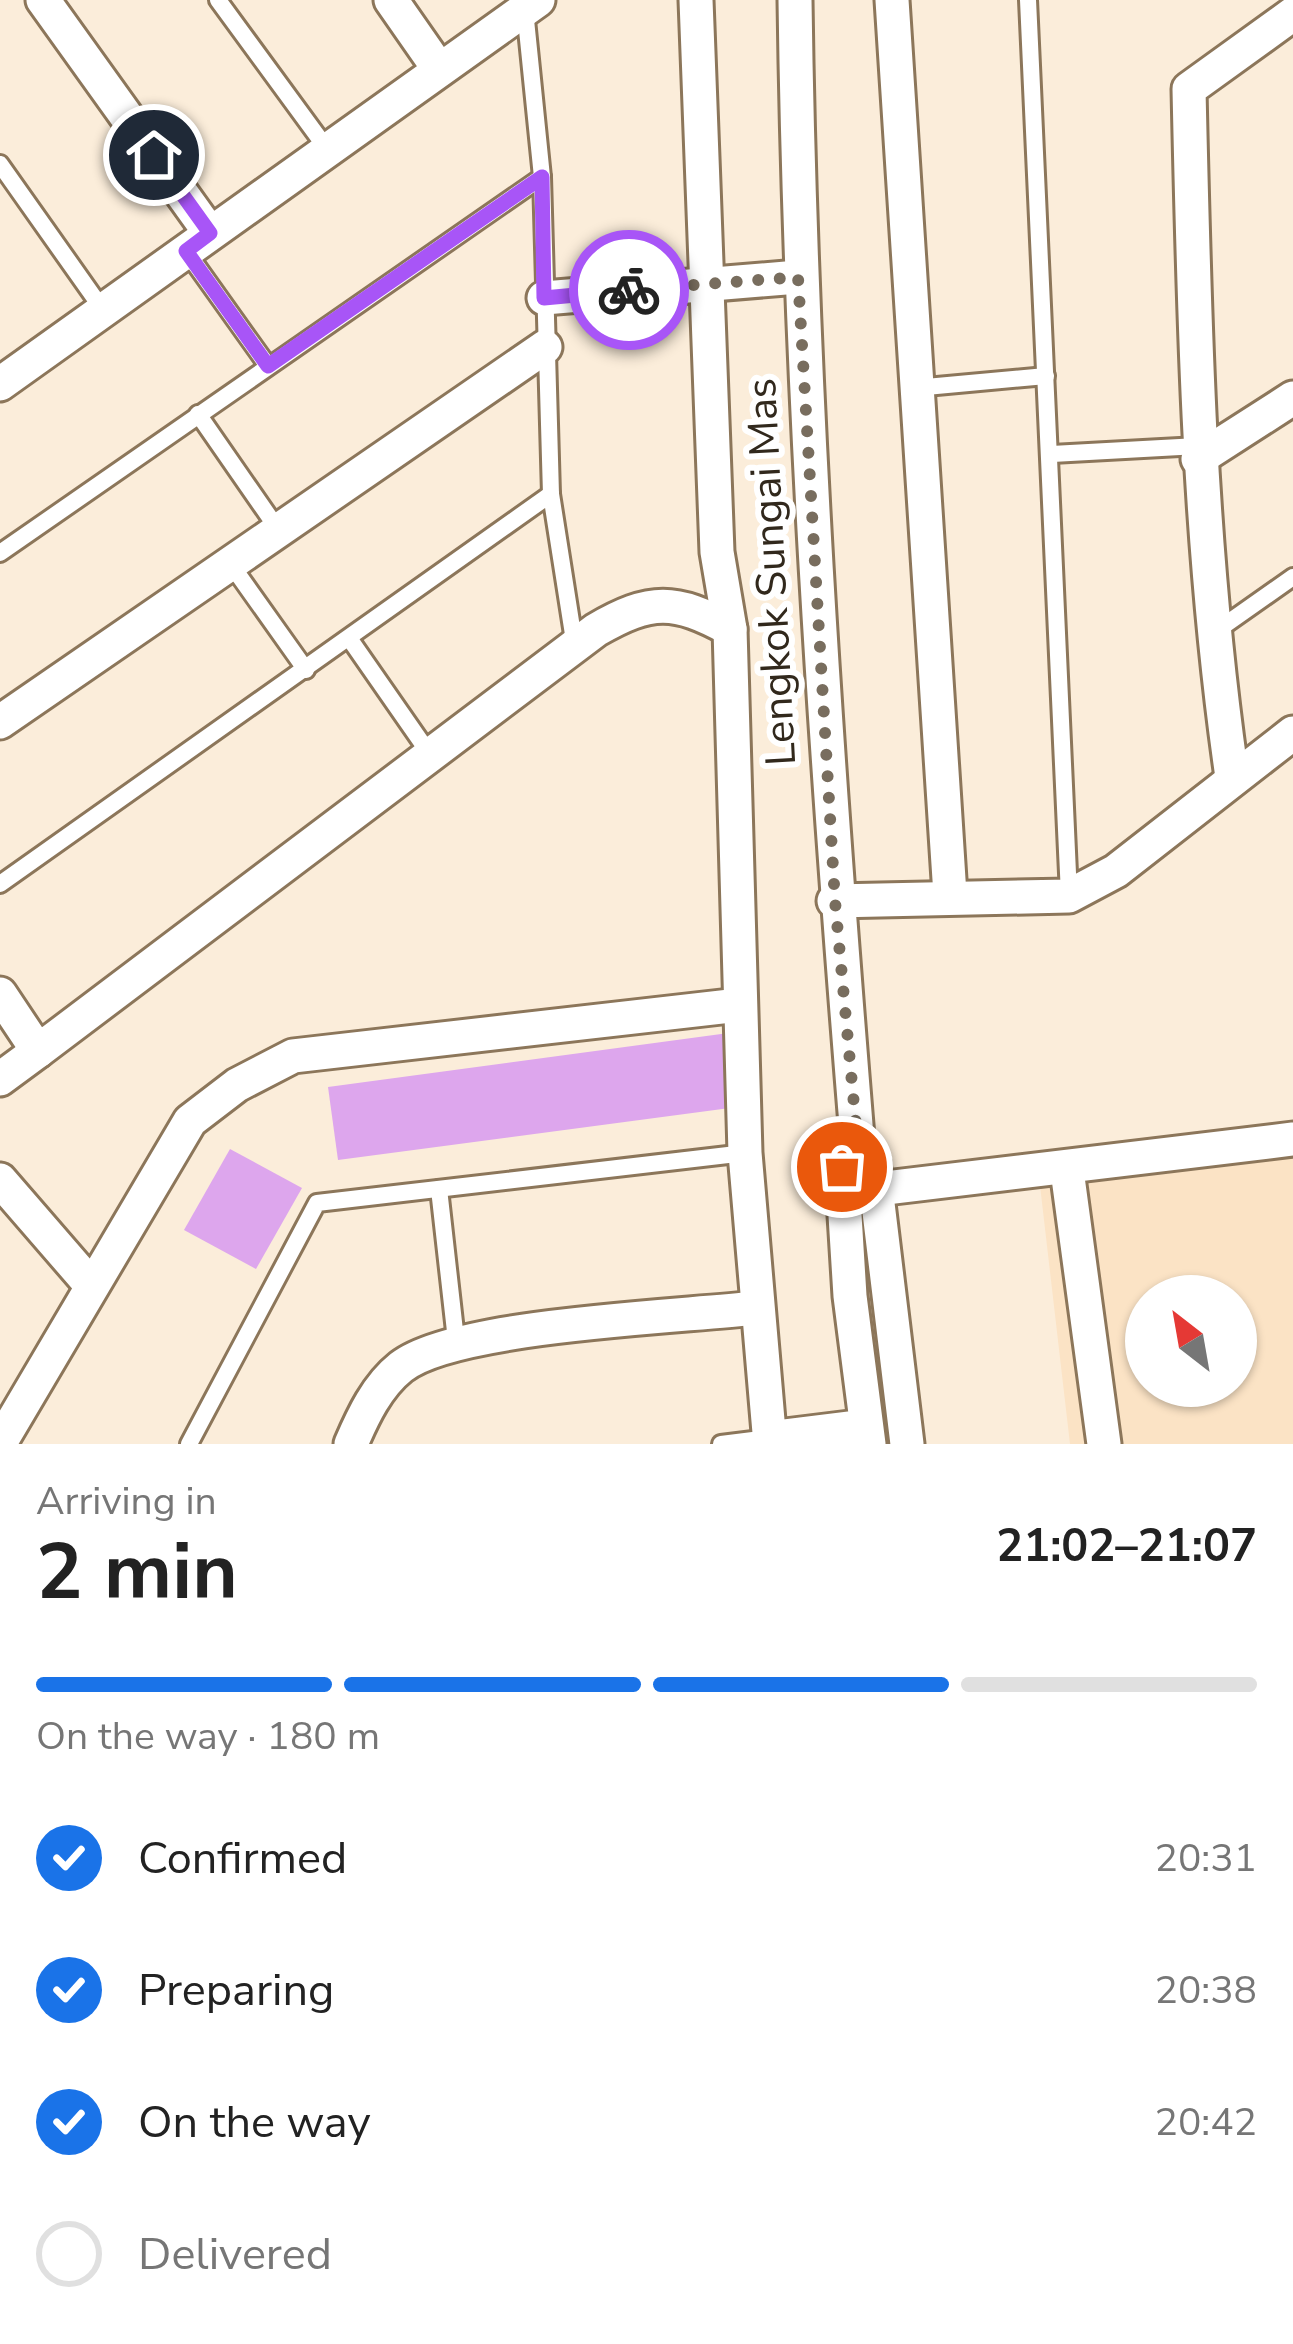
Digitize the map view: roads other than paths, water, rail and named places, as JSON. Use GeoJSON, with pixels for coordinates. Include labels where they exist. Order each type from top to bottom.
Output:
{"type":"FeatureCollection","features":[{"type":"Feature","properties":{"kind":"street"},"geometry":{"type":"LineString","coordinates":[[43,0],[198,242]]}},
{"type":"Feature","properties":{"kind":"street"},"geometry":{"type":"LineString","coordinates":[[391,0],[439,69]]}},
{"type":"Feature","properties":{"kind":"street"},"geometry":{"type":"LineString","coordinates":[[696,0],[717,552],[730,629],[754,1308],[770,1441],[867,1435]]}},
{"type":"Feature","properties":{"kind":"street","name":"Lengkok Sungai Mas"},"geometry":{"type":"LineString","coordinates":[[795,0],[798,277],[835,901],[857,1137],[842,1167],[860,1190],[907,1444]]}},
{"type":"Feature","properties":{"kind":"street"},"geometry":{"type":"LineString","coordinates":[[892,0],[950,895]]}},
{"type":"Feature","properties":{"kind":"street"},"geometry":{"type":"LineString","coordinates":[[1,382],[532,4]]}},
{"type":"Feature","properties":{"kind":"street"},"geometry":{"type":"LineString","coordinates":[[1232,777],[1211,634],[1198,452],[1189,89],[1289,26]]}},
{"type":"Feature","properties":{"kind":"street"},"geometry":{"type":"LineString","coordinates":[[544,298],[798,277]]}},
{"type":"Feature","properties":{"kind":"street"},"geometry":{"type":"LineString","coordinates":[[0,722],[545,347]]}},
{"type":"Feature","properties":{"kind":"street"},"geometry":{"type":"LineString","coordinates":[[1198,452],[1293,398]]}},
{"type":"Feature","properties":{"kind":"street"},"geometry":{"type":"LineString","coordinates":[[0,1078],[575,646],[630,611],[659,604],[695,610],[730,629]]}},
{"type":"Feature","properties":{"kind":"street"},"geometry":{"type":"LineString","coordinates":[[835,901],[1069,896],[1116,871],[1293,733]]}},
{"type":"Feature","properties":{"kind":"street"},"geometry":{"type":"LineString","coordinates":[[0,994],[38,1051]]}},
{"type":"Feature","properties":{"kind":"street"},"geometry":{"type":"LineString","coordinates":[[0,1443],[190,1121],[237,1085],[293,1056],[740,1005]]}},
{"type":"Feature","properties":{"kind":"street"},"geometry":{"type":"LineString","coordinates":[[860,1190],[1067,1170],[1293,1139]]}},
{"type":"Feature","properties":{"kind":"street"},"geometry":{"type":"LineString","coordinates":[[1067,1170],[1104,1444]]}},
{"type":"Feature","properties":{"kind":"street"},"geometry":{"type":"LineString","coordinates":[[0,1180],[90,1284]]}},
{"type":"Feature","properties":{"kind":"street","name":"Lengkok Sungai Mas"},"geometry":{"type":"LineString","coordinates":[[860,1190],[867,1435]]}},
{"type":"Feature","properties":{"kind":"street"},"geometry":{"type":"LineString","coordinates":[[351,1444],[368,1406],[401,1366],[456,1340],[754,1308]]}},
{"type":"Feature","properties":{"kind":"lane"},"geometry":{"type":"LineString","coordinates":[[218,0],[327,149]]}},
{"type":"Feature","properties":{"kind":"lane"},"geometry":{"type":"LineString","coordinates":[[1031,2],[1069,896]]}},
{"type":"Feature","properties":{"kind":"lane"},"geometry":{"type":"LineString","coordinates":[[532,4],[551,494],[575,646]]}},
{"type":"Feature","properties":{"kind":"lane"},"geometry":{"type":"LineString","coordinates":[[0,164],[103,310]]}},
{"type":"Feature","properties":{"kind":"lane"},"geometry":{"type":"LineString","coordinates":[[0,553],[542,177]]}},
{"type":"Feature","properties":{"kind":"lane"},"geometry":{"type":"LineString","coordinates":[[198,242],[268,366]]}},
{"type":"Feature","properties":{"kind":"lane"},"geometry":{"type":"LineString","coordinates":[[914,388],[1046,376]]}},
{"type":"Feature","properties":{"kind":"lane"},"geometry":{"type":"LineString","coordinates":[[198,414],[277,528]]}},
{"type":"Feature","properties":{"kind":"lane"},"geometry":{"type":"LineString","coordinates":[[1052,454],[1198,452]]}},
{"type":"Feature","properties":{"kind":"lane"},"geometry":{"type":"LineString","coordinates":[[0,884],[551,494]]}},
{"type":"Feature","properties":{"kind":"lane"},"geometry":{"type":"LineString","coordinates":[[229,562],[306,670]]}},
{"type":"Feature","properties":{"kind":"lane"},"geometry":{"type":"LineString","coordinates":[[1211,634],[1293,577]]}},
{"type":"Feature","properties":{"kind":"lane"},"geometry":{"type":"LineString","coordinates":[[349,638],[431,756]]}},
{"type":"Feature","properties":{"kind":"lane"},"geometry":{"type":"LineString","coordinates":[[189,1444],[317,1203],[745,1154]]}},
{"type":"Feature","properties":{"kind":"lane"},"geometry":{"type":"LineString","coordinates":[[439,1189],[456,1340]]}},
{"type":"Feature","properties":{"kind":"lane"},"geometry":{"type":"LineString","coordinates":[[721,1444],[770,1441]]}}]}
